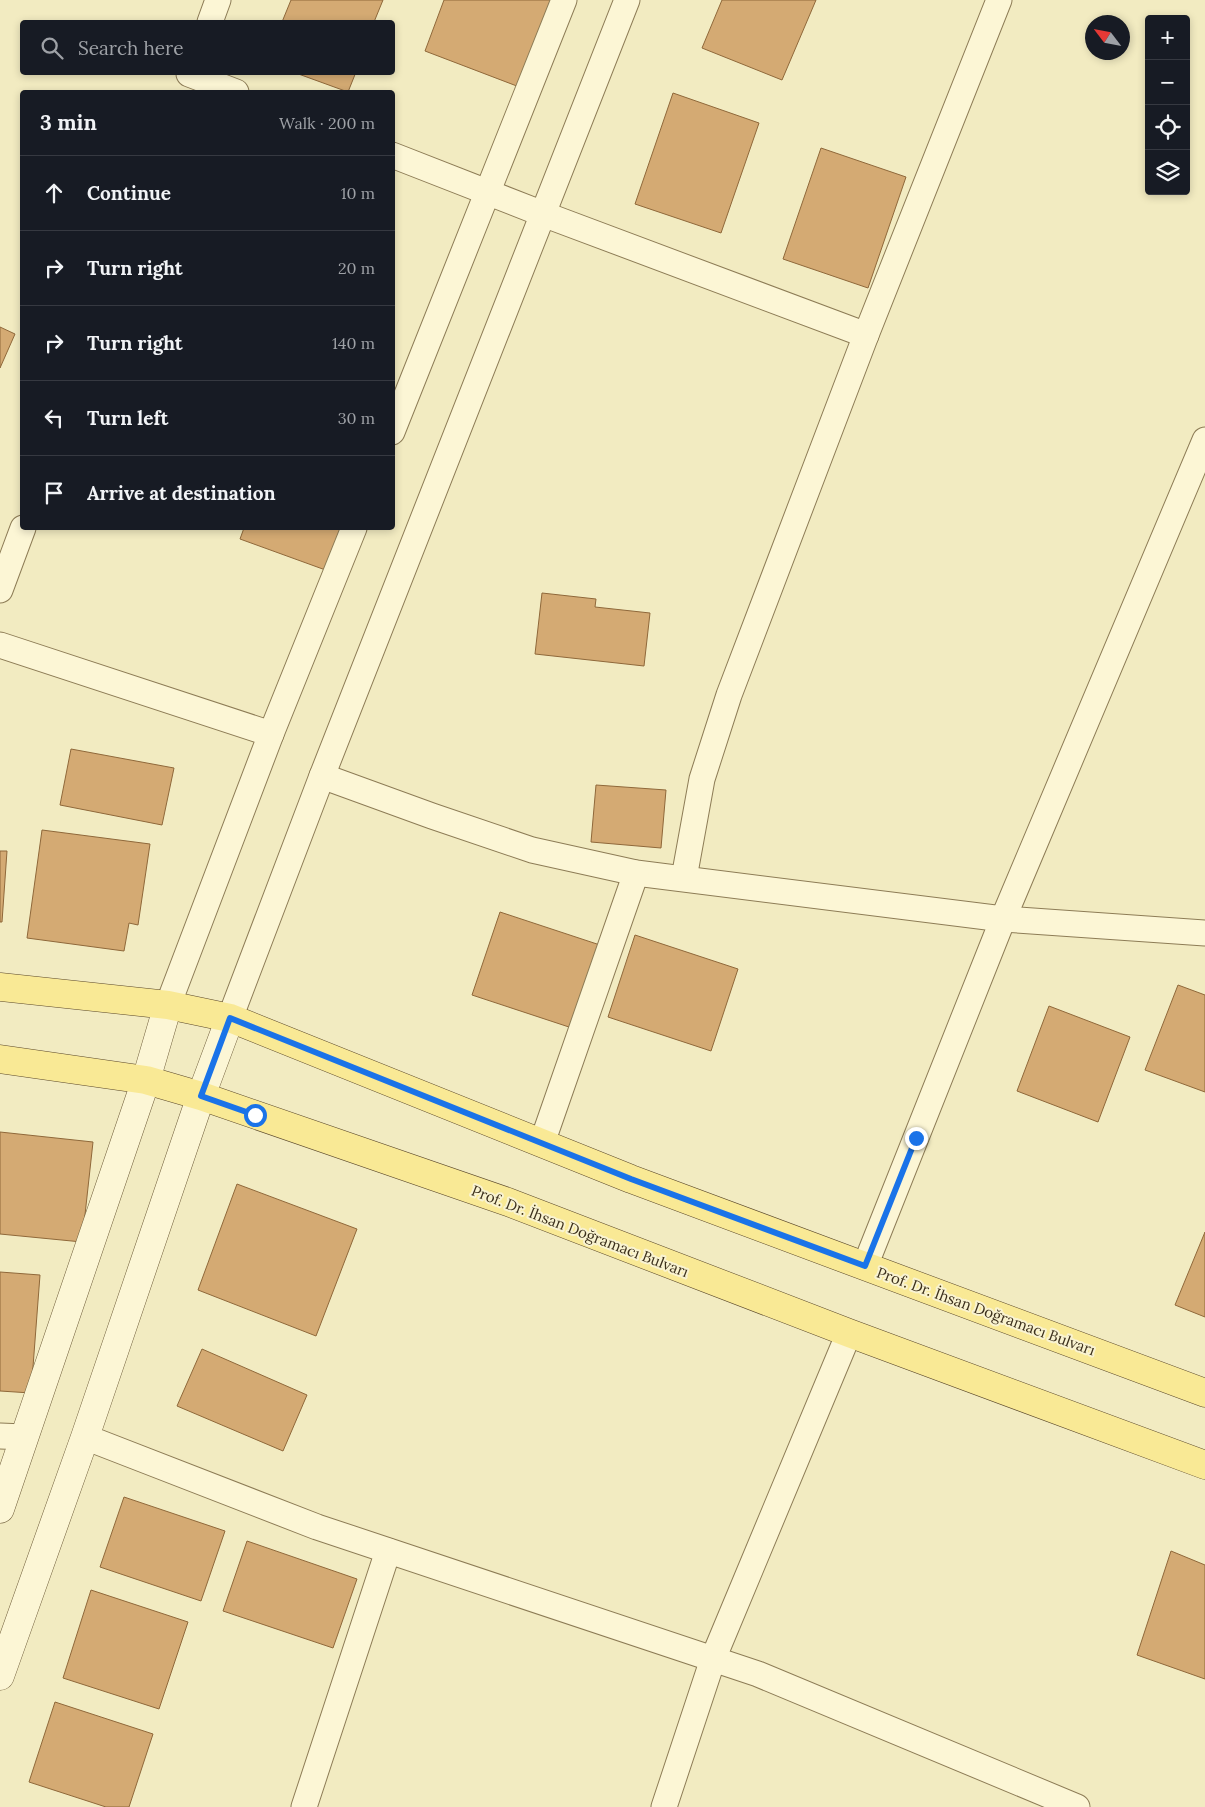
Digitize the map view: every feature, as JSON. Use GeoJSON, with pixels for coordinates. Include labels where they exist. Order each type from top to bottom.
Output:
{"type":"FeatureCollection","features":[{"type":"Feature","properties":{"kind":"main road","name":"Prof. Dr. İhsan Doğramacı Bulvarı"},"geometry":{"type":"LineString","coordinates":[[0,987],[168,1005],[230,1018],[631,1179],[1205,1393]]}},
{"type":"Feature","properties":{"kind":"main road","name":"Prof. Dr. İhsan Doğramacı Bulvarı"},"geometry":{"type":"LineString","coordinates":[[0,1059],[146,1080],[201,1096],[508,1202],[849,1333],[1205,1465]]}},
{"type":"Feature","properties":{"kind":"street"},"geometry":{"type":"LineString","coordinates":[[211,20],[218,0]]}},
{"type":"Feature","properties":{"kind":"street"},"geometry":{"type":"LineString","coordinates":[[395,424],[532,76],[564,0]]}},
{"type":"Feature","properties":{"kind":"street"},"geometry":{"type":"LineString","coordinates":[[0,1676],[85,1437],[201,1096],[230,1018],[322,776],[627,0]]}},
{"type":"Feature","properties":{"kind":"street"},"geometry":{"type":"LineString","coordinates":[[684,878],[702,779],[729,695],[866,335],[999,0]]}},
{"type":"Feature","properties":{"kind":"street"},"geometry":{"type":"LineString","coordinates":[[187,80],[228,90]]}},
{"type":"Feature","properties":{"kind":"street"},"geometry":{"type":"LineString","coordinates":[[395,155],[543,214],[866,335]]}},
{"type":"Feature","properties":{"kind":"street"},"geometry":{"type":"LineString","coordinates":[[865,1266],[1003,919],[1205,440]]}},
{"type":"Feature","properties":{"kind":"street"},"geometry":{"type":"LineString","coordinates":[[0,590],[22,530]]}},
{"type":"Feature","properties":{"kind":"street"},"geometry":{"type":"LineString","coordinates":[[0,1509],[12,1437],[146,1080],[168,1005],[271,734],[353,530]]}},
{"type":"Feature","properties":{"kind":"street"},"geometry":{"type":"LineString","coordinates":[[0,645],[271,734]]}},
{"type":"Feature","properties":{"kind":"street"},"geometry":{"type":"LineString","coordinates":[[322,776],[532,850],[636,873],[1003,919],[1205,932]]}},
{"type":"Feature","properties":{"kind":"street"},"geometry":{"type":"LineString","coordinates":[[542,1143],[636,873]]}},
{"type":"Feature","properties":{"kind":"street"},"geometry":{"type":"LineString","coordinates":[[664,1807],[713,1659],[849,1333]]}},
{"type":"Feature","properties":{"kind":"street"},"geometry":{"type":"LineString","coordinates":[[85,1437],[317,1527],[758,1674],[1078,1807]]}},
{"type":"Feature","properties":{"kind":"street"},"geometry":{"type":"LineString","coordinates":[[304,1807],[388,1551]]}},
{"type":"Feature","properties":{"kind":"building"},"geometry":{"type":"Polygon","coordinates":[[[291,0],[383,0],[375,20],[283,20],[291,0]]]}},
{"type":"Feature","properties":{"kind":"building"},"geometry":{"type":"Polygon","coordinates":[[[444,0],[555,0],[522,88],[425,51],[444,0]]]}},
{"type":"Feature","properties":{"kind":"building"},"geometry":{"type":"Polygon","coordinates":[[[722,0],[816,0],[782,80],[702,48],[722,0]]]}},
{"type":"Feature","properties":{"kind":"building"},"geometry":{"type":"Polygon","coordinates":[[[301,75],[355,75],[349,90],[342,90],[301,75]]]}},
{"type":"Feature","properties":{"kind":"building"},"geometry":{"type":"Polygon","coordinates":[[[673,93],[759,123],[721,233],[635,204],[673,93]]]}},
{"type":"Feature","properties":{"kind":"building"},"geometry":{"type":"Polygon","coordinates":[[[821,148],[906,177],[868,288],[783,259],[821,148]]]}},
{"type":"Feature","properties":{"kind":"building"},"geometry":{"type":"Polygon","coordinates":[[[0,327],[15,334],[0,368],[0,327]]]}},
{"type":"Feature","properties":{"kind":"building"},"geometry":{"type":"Polygon","coordinates":[[[243,530],[346,530],[331,572],[240,539],[243,530]]]}},
{"type":"Feature","properties":{"kind":"building"},"geometry":{"type":"Polygon","coordinates":[[[542,593],[596,599],[595,607],[650,613],[644,666],[535,654],[542,593]]]}},
{"type":"Feature","properties":{"kind":"building"},"geometry":{"type":"Polygon","coordinates":[[[71,749],[174,768],[162,825],[60,805],[71,749]]]}},
{"type":"Feature","properties":{"kind":"building"},"geometry":{"type":"Polygon","coordinates":[[[596,785],[666,790],[661,848],[591,842],[596,785]]]}},
{"type":"Feature","properties":{"kind":"building"},"geometry":{"type":"Polygon","coordinates":[[[42,830],[150,844],[138,925],[129,923],[124,951],[27,938],[42,830]]]}},
{"type":"Feature","properties":{"kind":"building"},"geometry":{"type":"Polygon","coordinates":[[[0,851],[7,851],[2,922],[0,922],[0,851]]]}},
{"type":"Feature","properties":{"kind":"building"},"geometry":{"type":"Polygon","coordinates":[[[500,912],[603,946],[575,1029],[472,995],[500,912]]]}},
{"type":"Feature","properties":{"kind":"building"},"geometry":{"type":"Polygon","coordinates":[[[635,935],[738,969],[711,1051],[608,1017],[635,935]]]}},
{"type":"Feature","properties":{"kind":"building"},"geometry":{"type":"Polygon","coordinates":[[[1178,985],[1205,995],[1205,1092],[1145,1070],[1178,985]]]}},
{"type":"Feature","properties":{"kind":"building"},"geometry":{"type":"Polygon","coordinates":[[[1049,1006],[1130,1037],[1098,1122],[1017,1091],[1049,1006]]]}},
{"type":"Feature","properties":{"kind":"building"},"geometry":{"type":"Polygon","coordinates":[[[0,1132],[93,1142],[82,1242],[0,1234],[0,1132]]]}},
{"type":"Feature","properties":{"kind":"building"},"geometry":{"type":"Polygon","coordinates":[[[237,1184],[357,1229],[316,1336],[198,1290],[237,1184]]]}},
{"type":"Feature","properties":{"kind":"building"},"geometry":{"type":"Polygon","coordinates":[[[1205,1232],[1205,1317],[1175,1305],[1205,1232]]]}},
{"type":"Feature","properties":{"kind":"building"},"geometry":{"type":"Polygon","coordinates":[[[0,1272],[40,1275],[31,1393],[0,1391],[0,1272]]]}},
{"type":"Feature","properties":{"kind":"building"},"geometry":{"type":"Polygon","coordinates":[[[202,1349],[307,1395],[283,1451],[177,1406],[202,1349]]]}},
{"type":"Feature","properties":{"kind":"building"},"geometry":{"type":"Polygon","coordinates":[[[124,1497],[225,1531],[201,1601],[100,1567],[124,1497]]]}},
{"type":"Feature","properties":{"kind":"building"},"geometry":{"type":"Polygon","coordinates":[[[247,1541],[357,1579],[333,1648],[223,1611],[247,1541]]]}},
{"type":"Feature","properties":{"kind":"building"},"geometry":{"type":"Polygon","coordinates":[[[1171,1551],[1205,1565],[1205,1679],[1137,1655],[1171,1551]]]}},
{"type":"Feature","properties":{"kind":"building"},"geometry":{"type":"Polygon","coordinates":[[[91,1590],[188,1622],[159,1709],[63,1678],[91,1590]]]}},
{"type":"Feature","properties":{"kind":"building"},"geometry":{"type":"Polygon","coordinates":[[[55,1702],[153,1734],[129,1807],[106,1807],[29,1782],[55,1702]]]}},
{"type":"Feature","properties":{"kind":"route"},"geometry":{"type":"LineString","coordinates":[[255,1115],[201,1096],[230,1018],[631,1179],[865,1266],[916,1138]]}}]}
